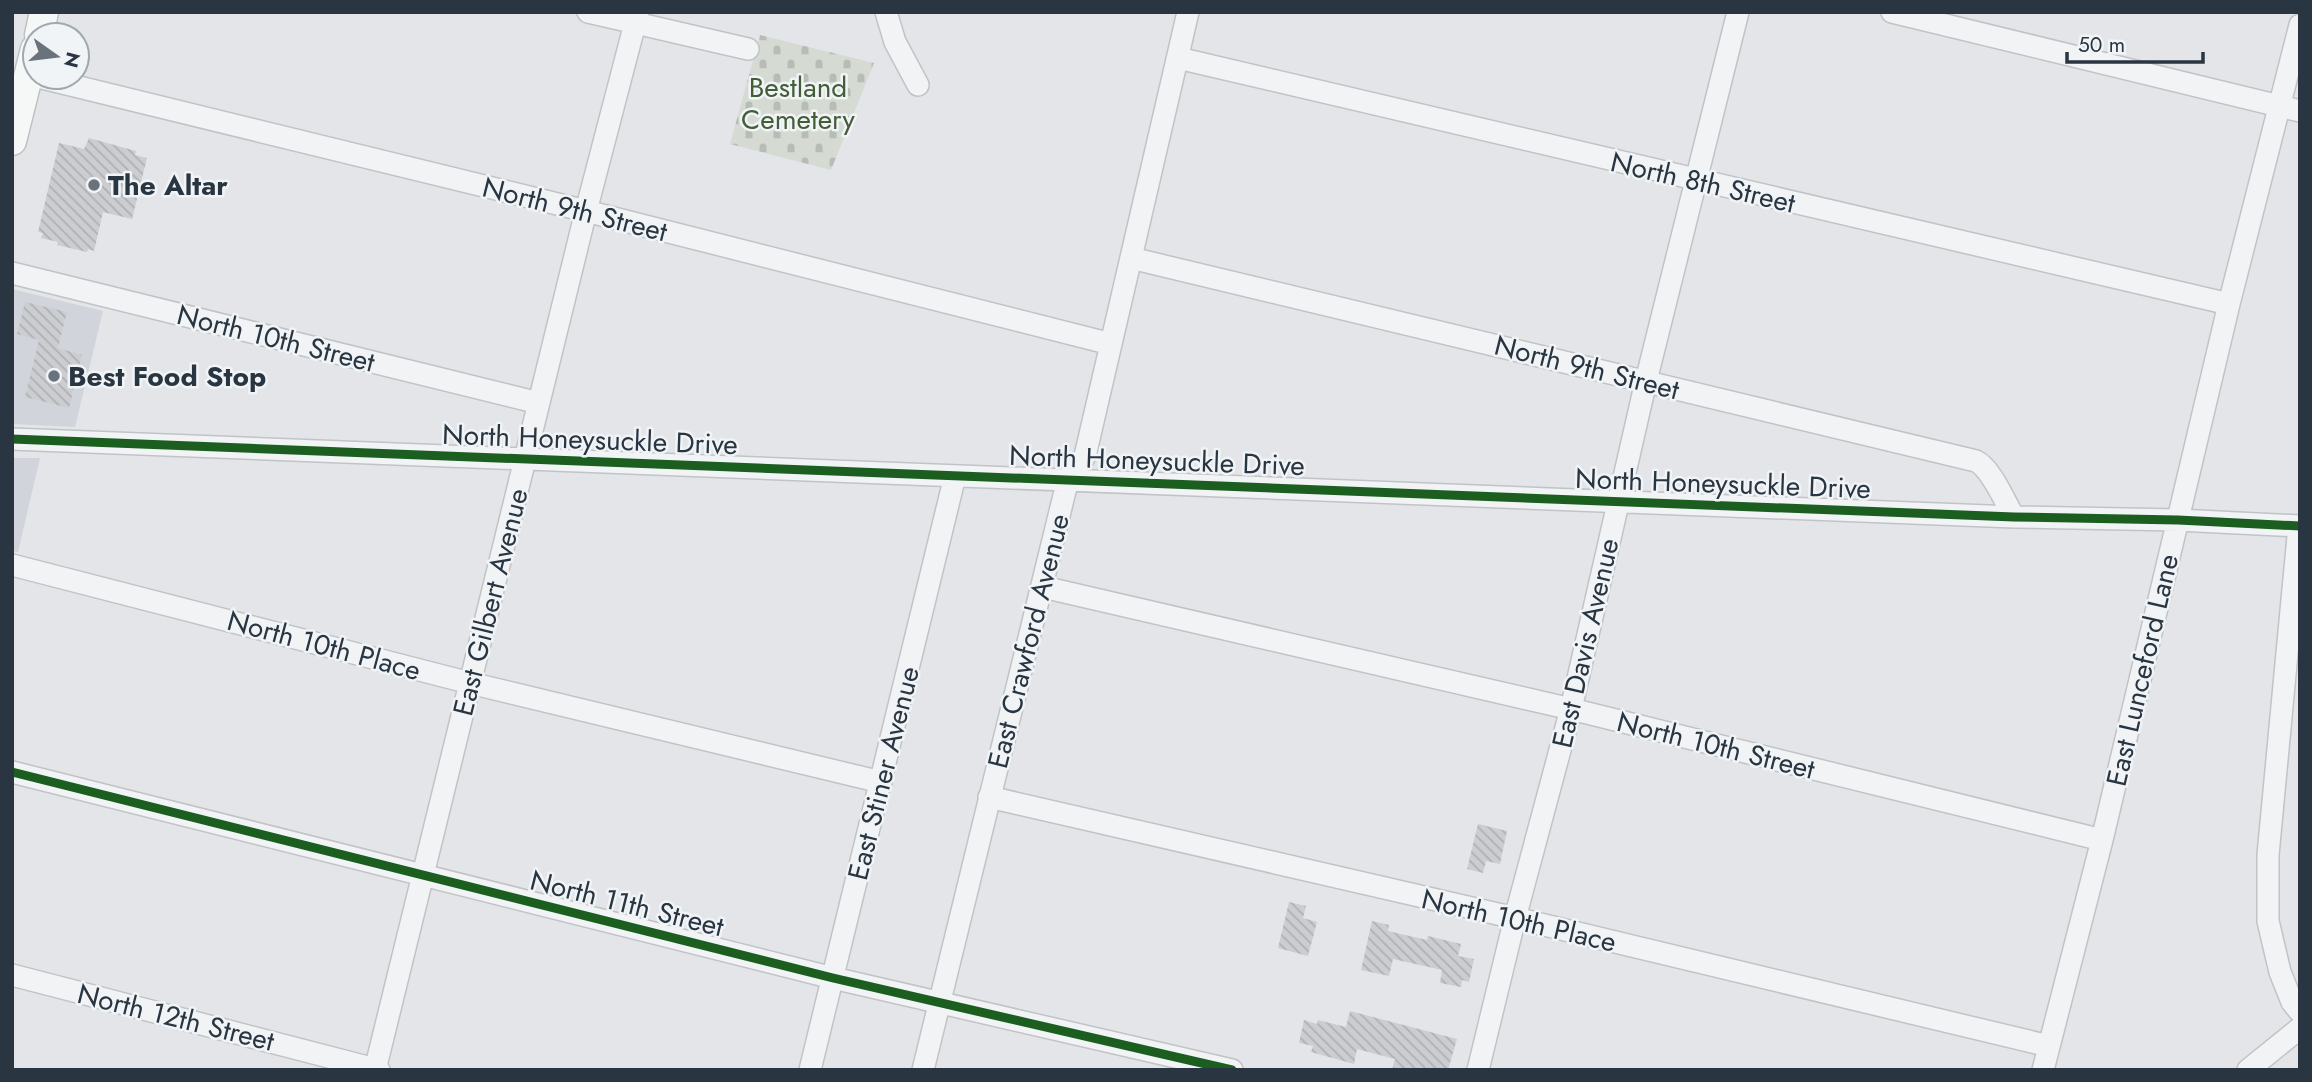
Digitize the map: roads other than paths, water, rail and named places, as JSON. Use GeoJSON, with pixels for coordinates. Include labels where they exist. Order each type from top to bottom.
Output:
{"type":"FeatureCollection","features":[{"type":"Feature","properties":{"kind":"main road"},"geometry":{"type":"LineString","coordinates":[[14,128],[27,91]]}},
{"type":"Feature","properties":{"kind":"street"},"geometry":{"type":"LineString","coordinates":[[588,12],[636,18],[748,49]]}},
{"type":"Feature","properties":{"kind":"street"},"geometry":{"type":"LineString","coordinates":[[886,12],[895,43],[918,85]]}},
{"type":"Feature","properties":{"kind":"street","name":"East Crawford Avenue"},"geometry":{"type":"LineString","coordinates":[[923,1070],[1068,479],[1086,456],[1188,12]]}},
{"type":"Feature","properties":{"kind":"street","name":"East Davis Avenue"},"geometry":{"type":"LineString","coordinates":[[1478,1070],[1571,709],[1646,382],[1738,12]]}},
{"type":"Feature","properties":{"kind":"street"},"geometry":{"type":"LineString","coordinates":[[1892,12],[2290,109]]}},
{"type":"Feature","properties":{"kind":"street","name":"East Gilbert Avenue"},"geometry":{"type":"LineString","coordinates":[[377,1069],[586,211],[636,18]]}},
{"type":"Feature","properties":{"kind":"street","name":"East Lunceford Lane"},"geometry":{"type":"LineString","coordinates":[[2043,1070],[2102,840],[2229,304],[2290,109],[2300,25]]}},
{"type":"Feature","properties":{"kind":"street","name":"North 8th Street"},"geometry":{"type":"LineString","coordinates":[[1178,58],[2229,304]]}},
{"type":"Feature","properties":{"kind":"street","name":"North 9th Street"},"geometry":{"type":"LineString","coordinates":[[91,84],[1111,344]]}},
{"type":"Feature","properties":{"kind":"street","name":"North 9th Street"},"geometry":{"type":"LineString","coordinates":[[1132,258],[1976,461],[1982,463],[1992,477],[2014,517]]}},
{"type":"Feature","properties":{"kind":"street","name":"North 10th Street"},"geometry":{"type":"LineString","coordinates":[[12,273],[539,403]]}},
{"type":"Feature","properties":{"kind":"street","name":"North Honeysuckle Drive"},"geometry":{"type":"LineString","coordinates":[[12,439],[955,477],[1068,479],[2299,526]]}},
{"type":"Feature","properties":{"kind":"street","name":"East Stiner Avenue"},"geometry":{"type":"LineString","coordinates":[[810,1070],[955,477]]}},
{"type":"Feature","properties":{"kind":"street"},"geometry":{"type":"LineString","coordinates":[[2299,526],[2291,716],[2268,855],[2268,921],[2280,972],[2292,1002],[2300,1012]]}},
{"type":"Feature","properties":{"kind":"street","name":"North 10th Place"},"geometry":{"type":"LineString","coordinates":[[12,565],[470,683],[881,782]]}},
{"type":"Feature","properties":{"kind":"street","name":"North 10th Street"},"geometry":{"type":"LineString","coordinates":[[1043,587],[1571,709],[2102,840]]}},
{"type":"Feature","properties":{"kind":"street","name":"North 11th Street"},"geometry":{"type":"LineString","coordinates":[[12,772],[834,978],[1232,1070]]}},
{"type":"Feature","properties":{"kind":"street","name":"North 10th Place"},"geometry":{"type":"LineString","coordinates":[[989,797],[1515,918],[2049,1046]]}},
{"type":"Feature","properties":{"kind":"street","name":"North 12th Street"},"geometry":{"type":"LineString","coordinates":[[12,975],[377,1069]]}},
{"type":"Feature","properties":{"kind":"street"},"geometry":{"type":"LineString","coordinates":[[2248,1070],[2300,1028]]}},
{"type":"Feature","properties":{"kind":"place","name":"The Altar"},"geometry":{"type":"Point","coordinates":[94,185]}},
{"type":"Feature","properties":{"kind":"place","name":"Best Food Stop"},"geometry":{"type":"Point","coordinates":[54,376]}},
{"type":"Feature","properties":{"kind":"park label","name":"Bestland Cemetery"},"geometry":{"type":"Point","coordinates":[798,103]}}]}
